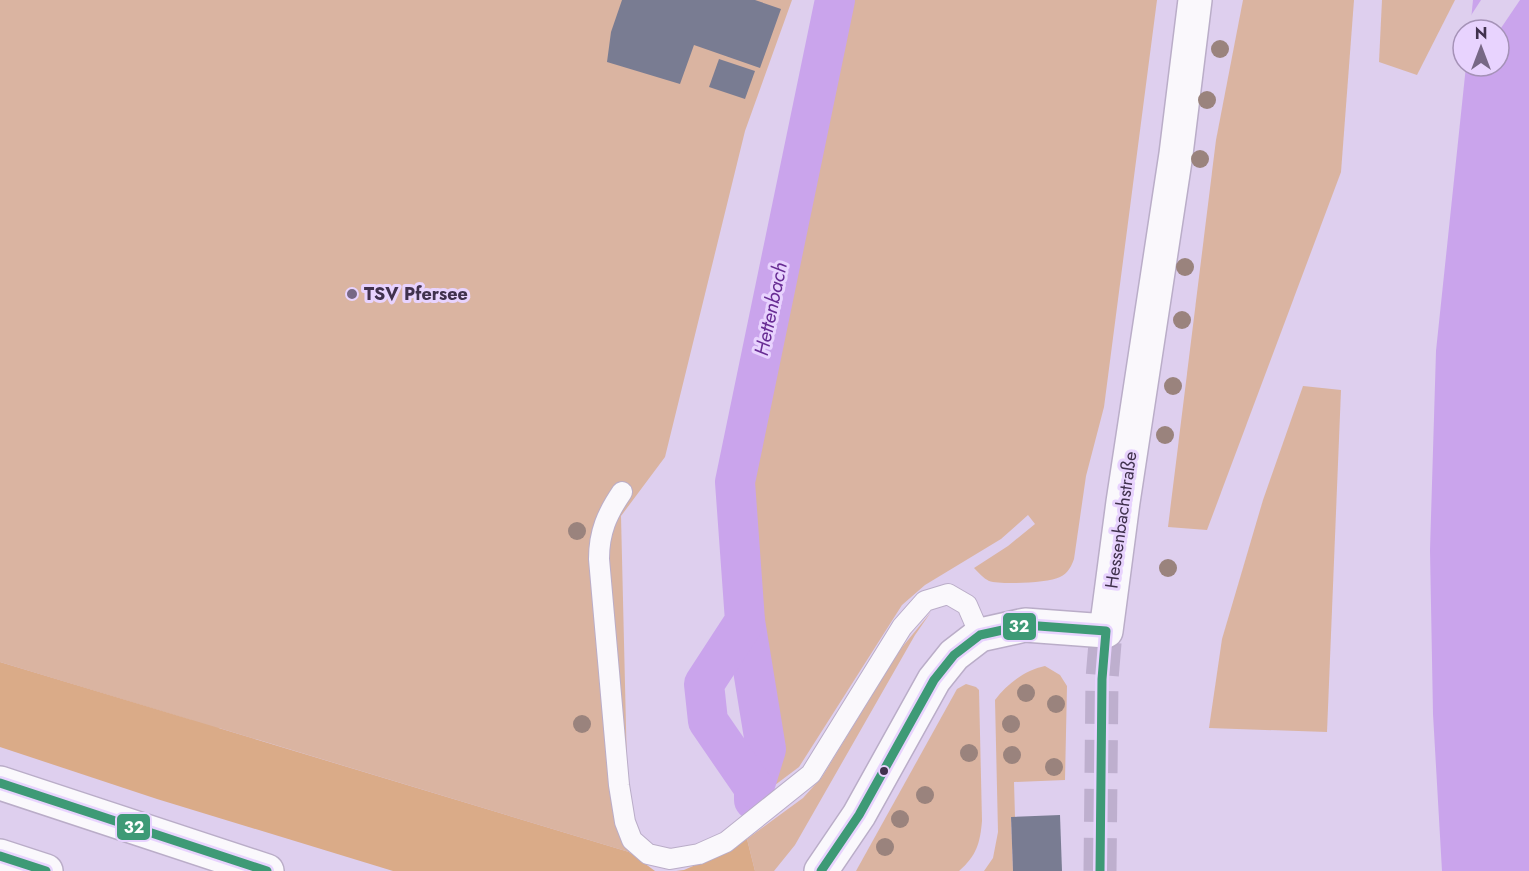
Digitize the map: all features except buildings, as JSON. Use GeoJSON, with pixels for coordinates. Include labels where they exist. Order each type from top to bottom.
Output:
{"type":"FeatureCollection","features":[{"type":"Feature","properties":{"kind":"street","name":"Hessenbachstraße"},"geometry":{"type":"LineString","coordinates":[[821,871],[859,815],[934,680],[954,655],[980,635],[1024,625],[1106,631],[1123,502],[1174,165],[1195,0]]}},
{"type":"Feature","properties":{"kind":"street"},"geometry":{"type":"LineString","coordinates":[[0,783],[267,871]]}},
{"type":"Feature","properties":{"kind":"street"},"geometry":{"type":"LineString","coordinates":[[0,856],[46,871]]}},
{"type":"Feature","properties":{"kind":"lane"},"geometry":{"type":"LineString","coordinates":[[622,492],[604,524],[599,540],[600,559],[619,785],[625,822],[632,840],[648,854],[670,859],[699,854],[726,842],[810,774],[902,627],[925,601],[948,594],[958,599],[967,605],[980,635]]}},
{"type":"Feature","properties":{"kind":"shaded area","name":"TSV Pfersee"},"geometry":{"type":"Polygon","coordinates":[[[0,0],[792,0],[745,131],[665,457],[621,516],[629,852],[219,728],[192,730],[191,720],[0,662],[0,0]]]}},
{"type":"Feature","properties":{"kind":"shaded area"},"geometry":{"type":"Polygon","coordinates":[[[847,0],[1157,0],[1104,407],[1086,476],[1072,565],[1060,577],[1024,583],[989,581],[974,568],[1008,546],[1035,524],[1028,515],[1001,539],[925,585],[902,605],[799,767],[771,788],[771,735],[742,483],[758,400],[847,0]]]}},
{"type":"Feature","properties":{"kind":"shaded area"},"geometry":{"type":"Polygon","coordinates":[[[1243,0],[1354,0],[1341,172],[1207,530],[1168,527],[1216,140],[1243,0]]]}},
{"type":"Feature","properties":{"kind":"shaded area"},"geometry":{"type":"Polygon","coordinates":[[[1382,0],[1455,0],[1417,75],[1379,62],[1382,0]]]}},
{"type":"Feature","properties":{"kind":"shaded area"},"geometry":{"type":"Polygon","coordinates":[[[1473,0],[1529,0],[1529,871],[1442,871],[1433,714],[1430,550],[1436,351],[1465,78],[1511,78],[1511,18],[1471,18],[1473,0]]]}},
{"type":"Feature","properties":{"kind":"shaded area"},"geometry":{"type":"Polygon","coordinates":[[[1303,386],[1341,390],[1327,732],[1209,728],[1222,639],[1263,500],[1303,386]]]}},
{"type":"Feature","properties":{"kind":"shaded area"},"geometry":{"type":"Polygon","coordinates":[[[931,612],[915,635],[795,845],[774,871],[755,871],[747,839],[803,798],[822,777],[899,651],[931,612]]]}},
{"type":"Feature","properties":{"kind":"shaded area"},"geometry":{"type":"Polygon","coordinates":[[[0,662],[629,852],[655,871],[393,871],[157,799],[0,747],[0,662]]]}},
{"type":"Feature","properties":{"kind":"shaded area"},"geometry":{"type":"Polygon","coordinates":[[[1045,666],[1060,675],[1067,686],[1065,780],[1014,782],[1015,817],[1011,817],[1013,871],[984,871],[993,858],[998,832],[995,700],[1017,678],[1045,666]]]}},
{"type":"Feature","properties":{"kind":"shaded area"},"geometry":{"type":"Polygon","coordinates":[[[966,684],[979,690],[982,821],[979,842],[974,854],[959,871],[856,871],[957,689],[966,684]]]}},
{"type":"Feature","properties":{"kind":"shaded area"},"geometry":{"type":"Polygon","coordinates":[[[747,839],[755,871],[676,871],[684,870],[732,849],[747,839]]]}},
{"type":"Feature","properties":{"kind":"pier"},"geometry":{"type":"Polygon","coordinates":[[[1481,0],[1520,0],[1508,18],[1469,18],[1481,0]]]}},
{"type":"Feature","properties":{"kind":"waterway","name":"Hettenbach"},"geometry":{"type":"LineString","coordinates":[[754,788],[708,721],[704,684],[745,621],[735,482],[835,0]]}},
{"type":"Feature","properties":{"kind":"waterway","name":"Hettenbach"},"geometry":{"type":"LineString","coordinates":[[745,621],[766,749],[754,788],[754,800]]}},
{"type":"Feature","properties":{"kind":"tunnel"},"geometry":{"type":"LineString","coordinates":[[1100,871],[1102,679],[1106,631]]}},
{"type":"Feature","properties":{"kind":"transit line","name":"32"},"geometry":{"type":"LineString","coordinates":[[821,871],[859,815],[934,680],[954,655],[980,635],[1025,625],[1106,631],[1102,679],[1100,871]]}},
{"type":"Feature","properties":{"kind":"transit line","name":"32"},"geometry":{"type":"LineString","coordinates":[[0,783],[267,871]]}},
{"type":"Feature","properties":{"kind":"transit line","name":"32"},"geometry":{"type":"LineString","coordinates":[[0,856],[46,871]]}},
{"type":"Feature","properties":{"kind":"place","name":"TSV Pfersee"},"geometry":{"type":"Point","coordinates":[352,294]}}]}
